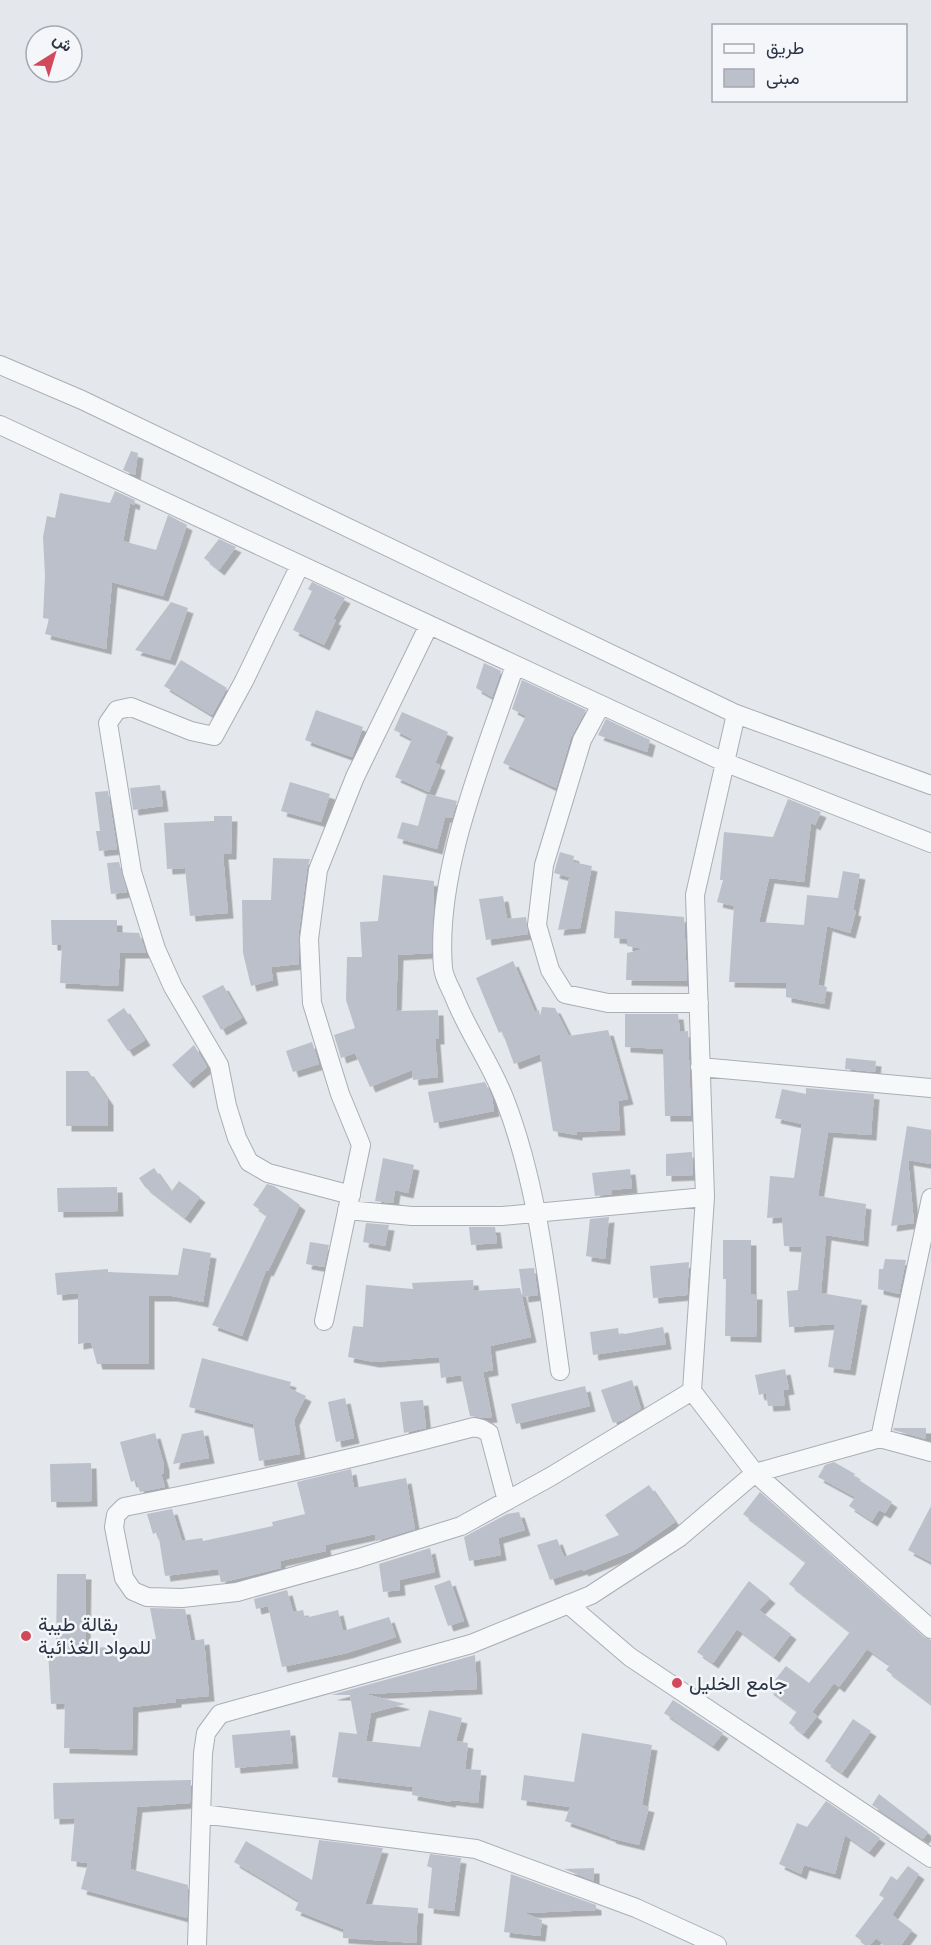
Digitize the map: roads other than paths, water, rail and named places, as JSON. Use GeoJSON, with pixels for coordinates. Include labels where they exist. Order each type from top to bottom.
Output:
{"type":"FeatureCollection","features":[{"type":"Feature","properties":{"kind":"street"},"geometry":{"type":"LineString","coordinates":[[0,365],[82,400],[736,714],[931,785]]}},
{"type":"Feature","properties":{"kind":"street"},"geometry":{"type":"LineString","coordinates":[[0,425],[724,762],[931,843]]}},
{"type":"Feature","properties":{"kind":"street"},"geometry":{"type":"LineString","coordinates":[[300,565],[244,681],[214,736],[191,731],[131,707],[117,710],[108,723],[114,770],[136,883],[156,949],[173,987],[219,1065],[227,1106],[237,1138],[249,1162],[268,1173],[349,1202],[412,1215],[538,1214],[705,1197]]}},
{"type":"Feature","properties":{"kind":"street"},"geometry":{"type":"LineString","coordinates":[[324,1321],[361,1145],[340,1094],[312,1003],[309,939],[318,870],[355,777],[429,625]]}},
{"type":"Feature","properties":{"kind":"street"},"geometry":{"type":"LineString","coordinates":[[515,665],[456,842],[443,918],[443,971],[463,1020],[488,1062],[505,1099],[520,1143],[538,1214],[560,1371]]}},
{"type":"Feature","properties":{"kind":"street"},"geometry":{"type":"LineString","coordinates":[[601,705],[582,740],[544,865],[537,926],[550,970],[565,994],[608,1003],[699,1003]]}},
{"type":"Feature","properties":{"kind":"street"},"geometry":{"type":"LineString","coordinates":[[736,714],[695,894],[705,1197],[692,1391],[755,1473],[931,1629]]}},
{"type":"Feature","properties":{"kind":"street"},"geometry":{"type":"LineString","coordinates":[[700,1067],[931,1088]]}},
{"type":"Feature","properties":{"kind":"street"},"geometry":{"type":"LineString","coordinates":[[880,1438],[931,1198]]}},
{"type":"Feature","properties":{"kind":"street"},"geometry":{"type":"LineString","coordinates":[[507,1501],[489,1433],[474,1427],[357,1458],[257,1481],[124,1507],[116,1515],[114,1527],[124,1578],[133,1591],[147,1597],[182,1598],[237,1592],[359,1558],[461,1526],[507,1501],[550,1477],[692,1391]]}},
{"type":"Feature","properties":{"kind":"street"},"geometry":{"type":"LineString","coordinates":[[197,1945],[203,1753],[206,1733],[220,1714],[471,1644],[591,1594],[680,1537],[755,1473],[880,1438],[931,1452]]}},
{"type":"Feature","properties":{"kind":"street"},"geometry":{"type":"LineString","coordinates":[[568,1604],[630,1658],[931,1858]]}},
{"type":"Feature","properties":{"kind":"street"},"geometry":{"type":"LineString","coordinates":[[202,1814],[476,1849],[636,1908],[717,1945]]}},
{"type":"Feature","properties":{"kind":"place","name":"بقالة طيبة للمواد الغذائية"},"geometry":{"type":"Point","coordinates":[26,1636]}},
{"type":"Feature","properties":{"kind":"place","name":"جامع الخليل"},"geometry":{"type":"Point","coordinates":[677,1683]}}]}
